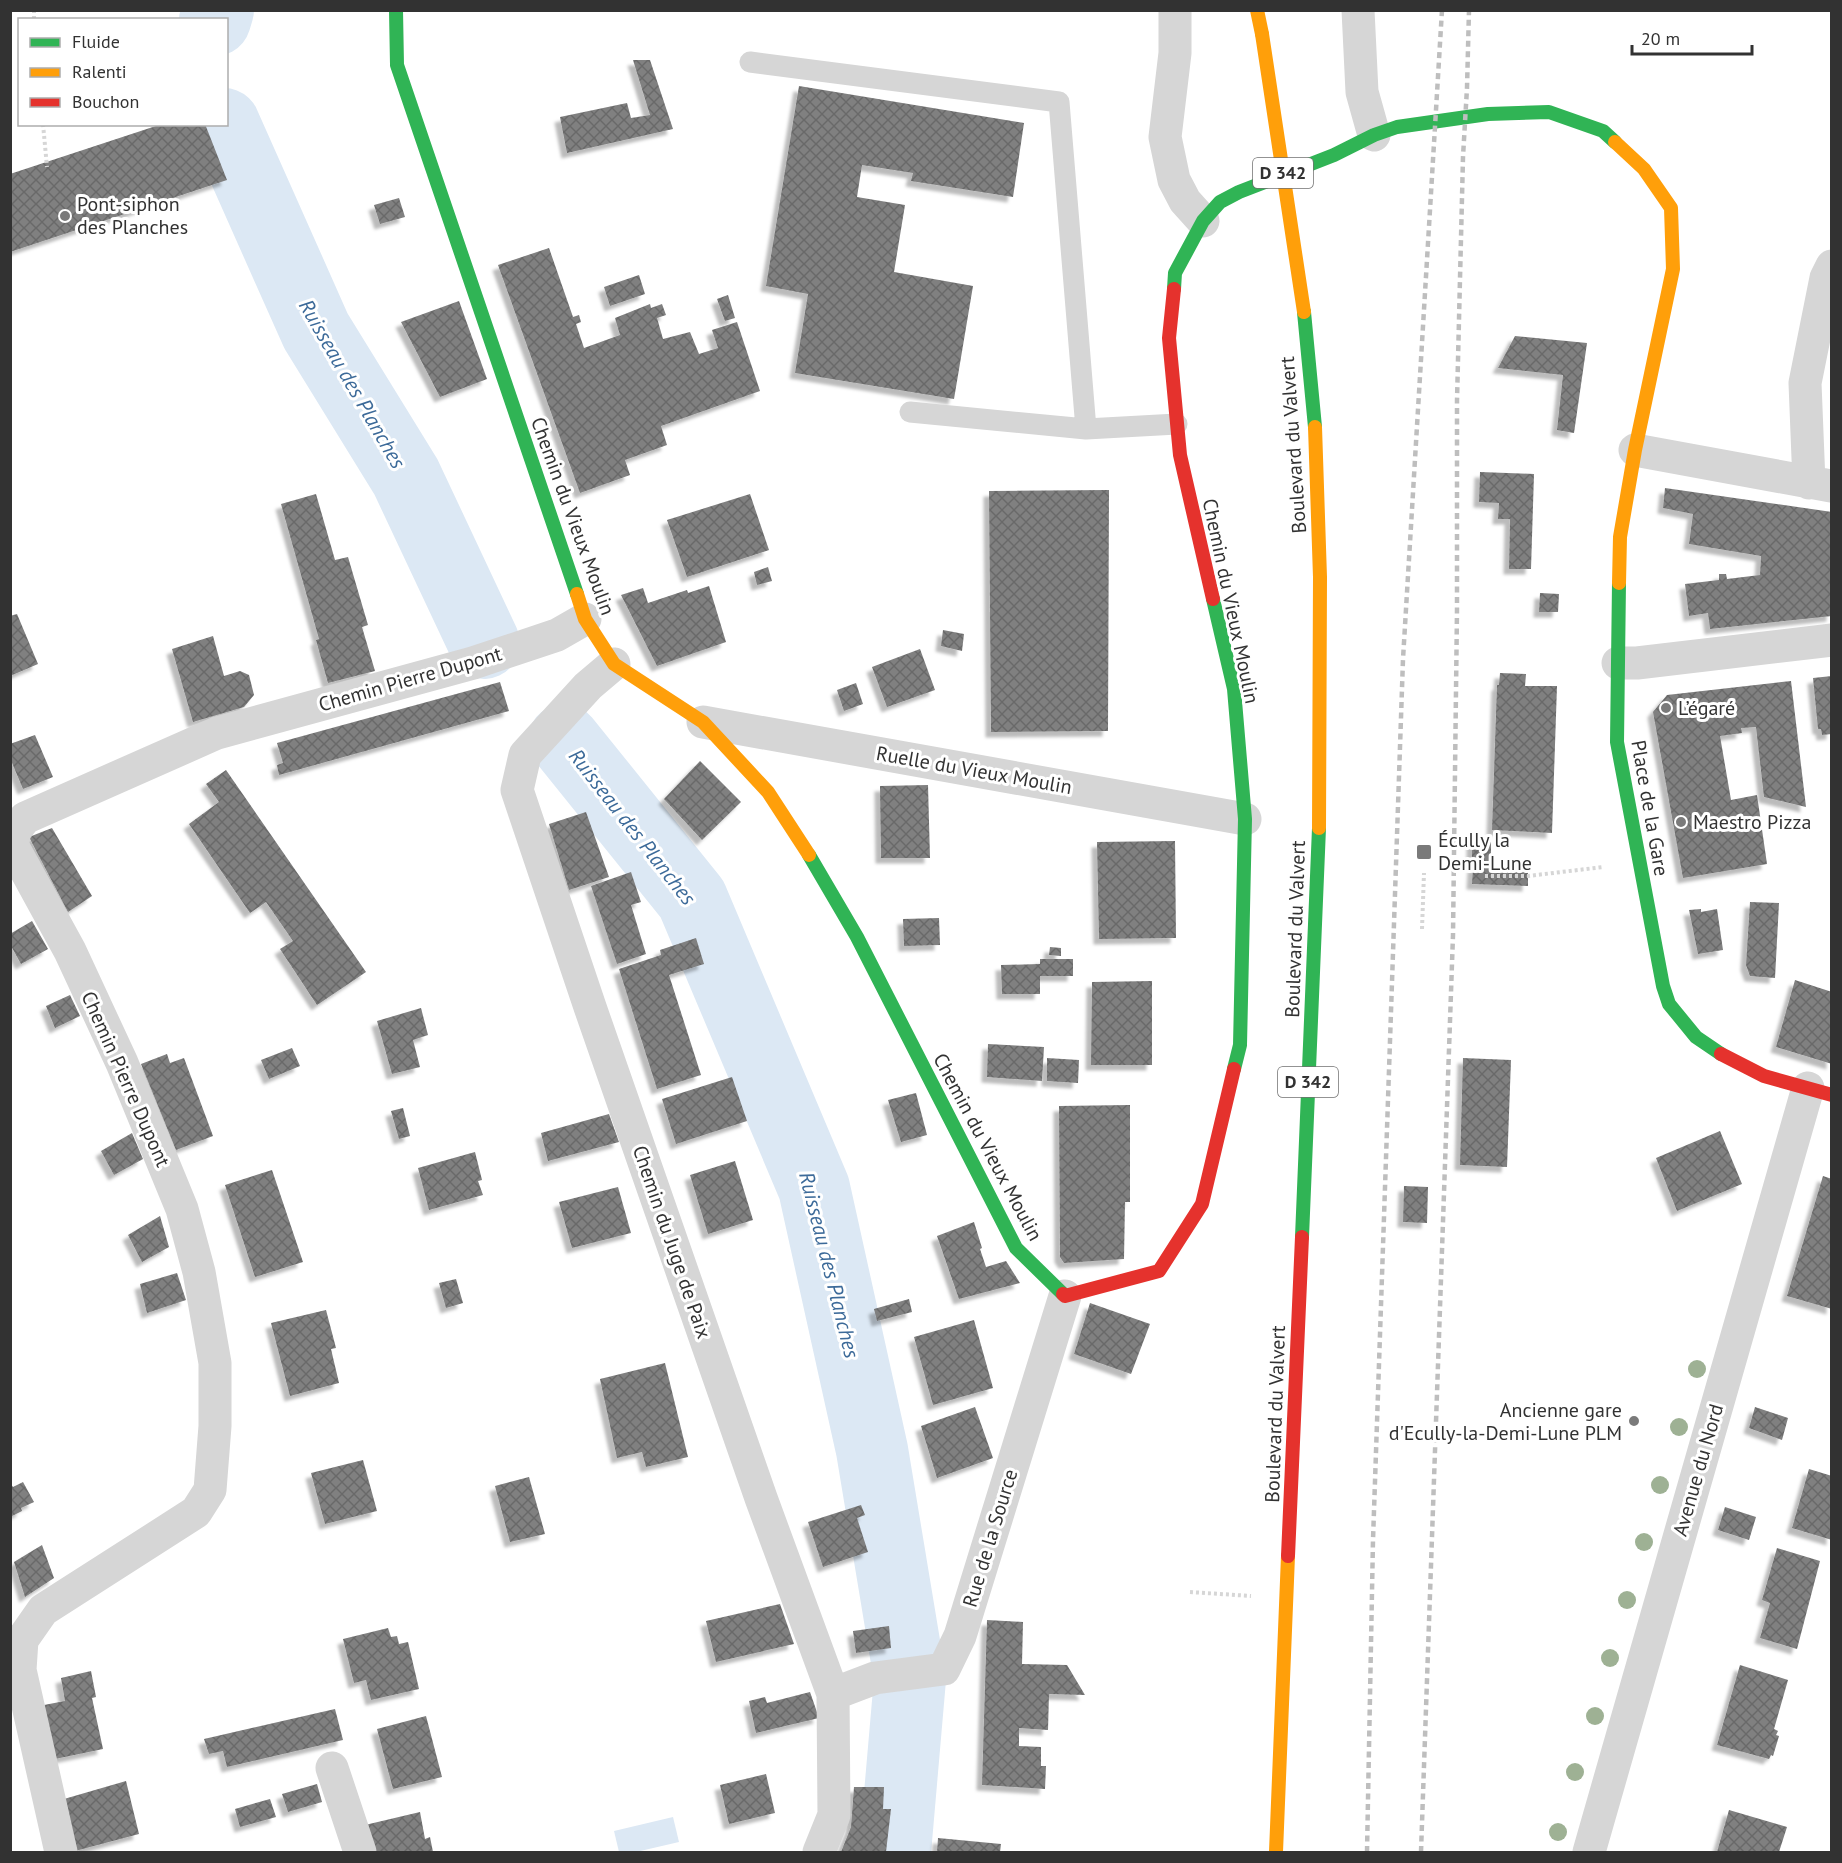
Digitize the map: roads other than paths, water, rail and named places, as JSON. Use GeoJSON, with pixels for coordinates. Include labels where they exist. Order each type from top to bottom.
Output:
{"type":"FeatureCollection","features":[{"type":"Feature","properties":{"kind":"street","name":"Chemin du Vieux Moulin"},"geometry":{"type":"LineString","coordinates":[[396,10],[397,65],[585,619],[614,664],[703,722],[768,792],[810,856],[858,937],[1016,1248],[1065,1296],[1158,1271],[1202,1204],[1240,1045],[1245,819],[1234,689],[1180,455],[1169,338],[1175,273],[1203,221],[1220,202],[1239,192],[1334,155],[1374,135]]}},
{"type":"Feature","properties":{"kind":"street"},"geometry":{"type":"LineString","coordinates":[[1175,10],[1175,53],[1165,137],[1174,180],[1185,201],[1203,221]]}},
{"type":"Feature","properties":{"kind":"street","name":"Boulevard du Valvert"},"geometry":{"type":"LineString","coordinates":[[1257,10],[1263,34],[1304,312],[1316,441],[1320,577],[1319,832],[1276,1852]]}},
{"type":"Feature","properties":{"kind":"street"},"geometry":{"type":"LineString","coordinates":[[1358,10],[1362,92],[1374,135]]}},
{"type":"Feature","properties":{"kind":"street","name":"Place de la Gare"},"geometry":{"type":"LineString","coordinates":[[1374,135],[1397,127],[1488,114],[1549,112],[1603,131],[1644,169],[1671,208],[1673,269],[1635,450],[1620,537],[1617,742],[1649,915],[1669,1004],[1696,1037],[1723,1056],[1764,1076],[1820,1092]]}},
{"type":"Feature","properties":{"kind":"street"},"geometry":{"type":"LineString","coordinates":[[1635,450],[1820,484],[1805,383],[1826,278],[1832,266]]}},
{"type":"Feature","properties":{"kind":"street","name":"Chemin Pierre Dupont"},"geometry":{"type":"LineString","coordinates":[[61,1852],[20,1670],[22,1640],[43,1610],[196,1512],[210,1490],[215,1426],[215,1364],[199,1272],[182,1209],[122,1063],[70,951],[12,845],[15,831],[25,818],[217,733],[473,663],[557,635],[585,619]]}},
{"type":"Feature","properties":{"kind":"street"},"geometry":{"type":"LineString","coordinates":[[1618,663],[1637,663],[1832,640]]}},
{"type":"Feature","properties":{"kind":"street","name":"Chemin du Juge de Paix"},"geometry":{"type":"LineString","coordinates":[[614,664],[588,686],[525,755],[517,790],[590,1008],[757,1487],[833,1694],[834,1815],[819,1852]]}},
{"type":"Feature","properties":{"kind":"street","name":"Ruelle du Vieux Moulin"},"geometry":{"type":"LineString","coordinates":[[703,722],[1245,819]]}},
{"type":"Feature","properties":{"kind":"street","name":"Avenue du Nord"},"geometry":{"type":"LineString","coordinates":[[1589,1852],[1820,1092]]}},
{"type":"Feature","properties":{"kind":"street","name":"Rue de la Source"},"geometry":{"type":"LineString","coordinates":[[833,1694],[875,1678],[944,1669],[960,1636],[1065,1296]]}},
{"type":"Feature","properties":{"kind":"street"},"geometry":{"type":"LineString","coordinates":[[332,1768],[360,1852]]}},
{"type":"Feature","properties":{"kind":"lane"},"geometry":{"type":"LineString","coordinates":[[750,62],[1060,97],[1086,429]]}},
{"type":"Feature","properties":{"kind":"lane"},"geometry":{"type":"LineString","coordinates":[[910,412],[1086,429],[1177,424]]}},
{"type":"Feature","properties":{"kind":"waterway","name":"Ruisseau des Planches"},"geometry":{"type":"LineString","coordinates":[[216,18],[218,10]]}},
{"type":"Feature","properties":{"kind":"waterway","name":"Ruisseau des Planches"},"geometry":{"type":"LineString","coordinates":[[225,126],[316,331],[406,477],[484,643]]}},
{"type":"Feature","properties":{"kind":"waterway","name":"Ruisseau des Planches"},"geometry":{"type":"LineString","coordinates":[[564,740],[692,899],[814,1188],[872,1450],[910,1679],[895,1852]]}},
{"type":"Feature","properties":{"kind":"railway"},"geometry":{"type":"LineString","coordinates":[[1367,1852],[1373,1540],[1403,659],[1442,10]]}},
{"type":"Feature","properties":{"kind":"railway"},"geometry":{"type":"LineString","coordinates":[[1421,1852],[1453,935],[1457,401],[1469,10]]}},
{"type":"Feature","properties":{"kind":"place","name":"Pont-siphon des Planches"},"geometry":{"type":"Point","coordinates":[65,216]}},
{"type":"Feature","properties":{"kind":"place","name":"L’égaré"},"geometry":{"type":"Point","coordinates":[1666,708]}},
{"type":"Feature","properties":{"kind":"place","name":"Maestro Pizza"},"geometry":{"type":"Point","coordinates":[1681,822]}},
{"type":"Feature","properties":{"kind":"place","name":"Écully la Demi-Lune"},"geometry":{"type":"Point","coordinates":[1424,852]}},
{"type":"Feature","properties":{"kind":"place","name":"Ancienne gare d'Ecully-la-Demi-Lune PLM"},"geometry":{"type":"Point","coordinates":[1634,1421]}}]}
